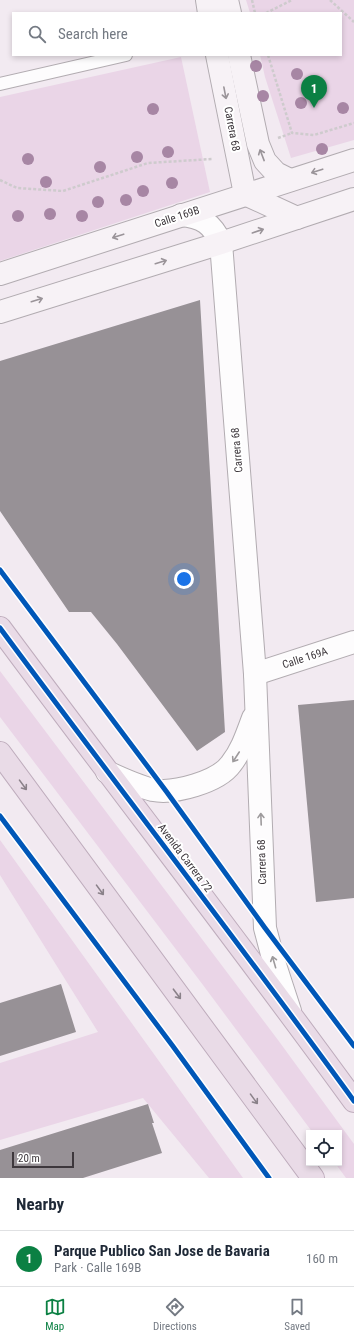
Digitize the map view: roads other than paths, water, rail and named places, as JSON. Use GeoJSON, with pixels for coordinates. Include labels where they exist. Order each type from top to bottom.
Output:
{"type":"FeatureCollection","features":[{"type":"Feature","properties":{"kind":"highway","name":"Avenida Carrera 72"},"geometry":{"type":"LineString","coordinates":[[0,628],[107,772],[290,1012],[354,1101]]}},
{"type":"Feature","properties":{"kind":"highway"},"geometry":{"type":"LineString","coordinates":[[0,753],[313,1178]]}},
{"type":"Feature","properties":{"kind":"main road"},"geometry":{"type":"LineString","coordinates":[[207,0],[209,12]]}},
{"type":"Feature","properties":{"kind":"main road"},"geometry":{"type":"LineString","coordinates":[[227,0],[230,12]]}},
{"type":"Feature","properties":{"kind":"main road","name":"Carrera 68"},"geometry":{"type":"LineString","coordinates":[[217,56],[244,194]]}},
{"type":"Feature","properties":{"kind":"main road","name":"Carrera 68"},"geometry":{"type":"LineString","coordinates":[[239,56],[258,144],[264,161],[276,173],[290,180]]}},
{"type":"Feature","properties":{"kind":"main road","name":"Calle 169B"},"geometry":{"type":"LineString","coordinates":[[0,274],[244,194],[354,160]]}},
{"type":"Feature","properties":{"kind":"main road"},"geometry":{"type":"LineString","coordinates":[[244,194],[297,218]]}},
{"type":"Feature","properties":{"kind":"main road"},"geometry":{"type":"LineString","coordinates":[[0,312],[354,199]]}},
{"type":"Feature","properties":{"kind":"street","name":"Carrera 68"},"geometry":{"type":"LineString","coordinates":[[181,215],[197,218],[210,226],[220,243],[255,674],[265,928],[290,1012]]}},
{"type":"Feature","properties":{"kind":"street","name":"Calle 169A"},"geometry":{"type":"LineString","coordinates":[[255,674],[354,642]]}},
{"type":"Feature","properties":{"kind":"street","name":"Carrera 68"},"geometry":{"type":"LineString","coordinates":[[107,772],[153,790],[166,791],[199,784],[217,777],[230,766],[242,749],[256,709]]}},
{"type":"Feature","properties":{"kind":"lane"},"geometry":{"type":"LineString","coordinates":[[0,84],[122,56]]}},
{"type":"Feature","properties":{"kind":"place","name":"Parque Publico San Jose de Bavaria"},"geometry":{"type":"Point","coordinates":[314,108]}}]}
